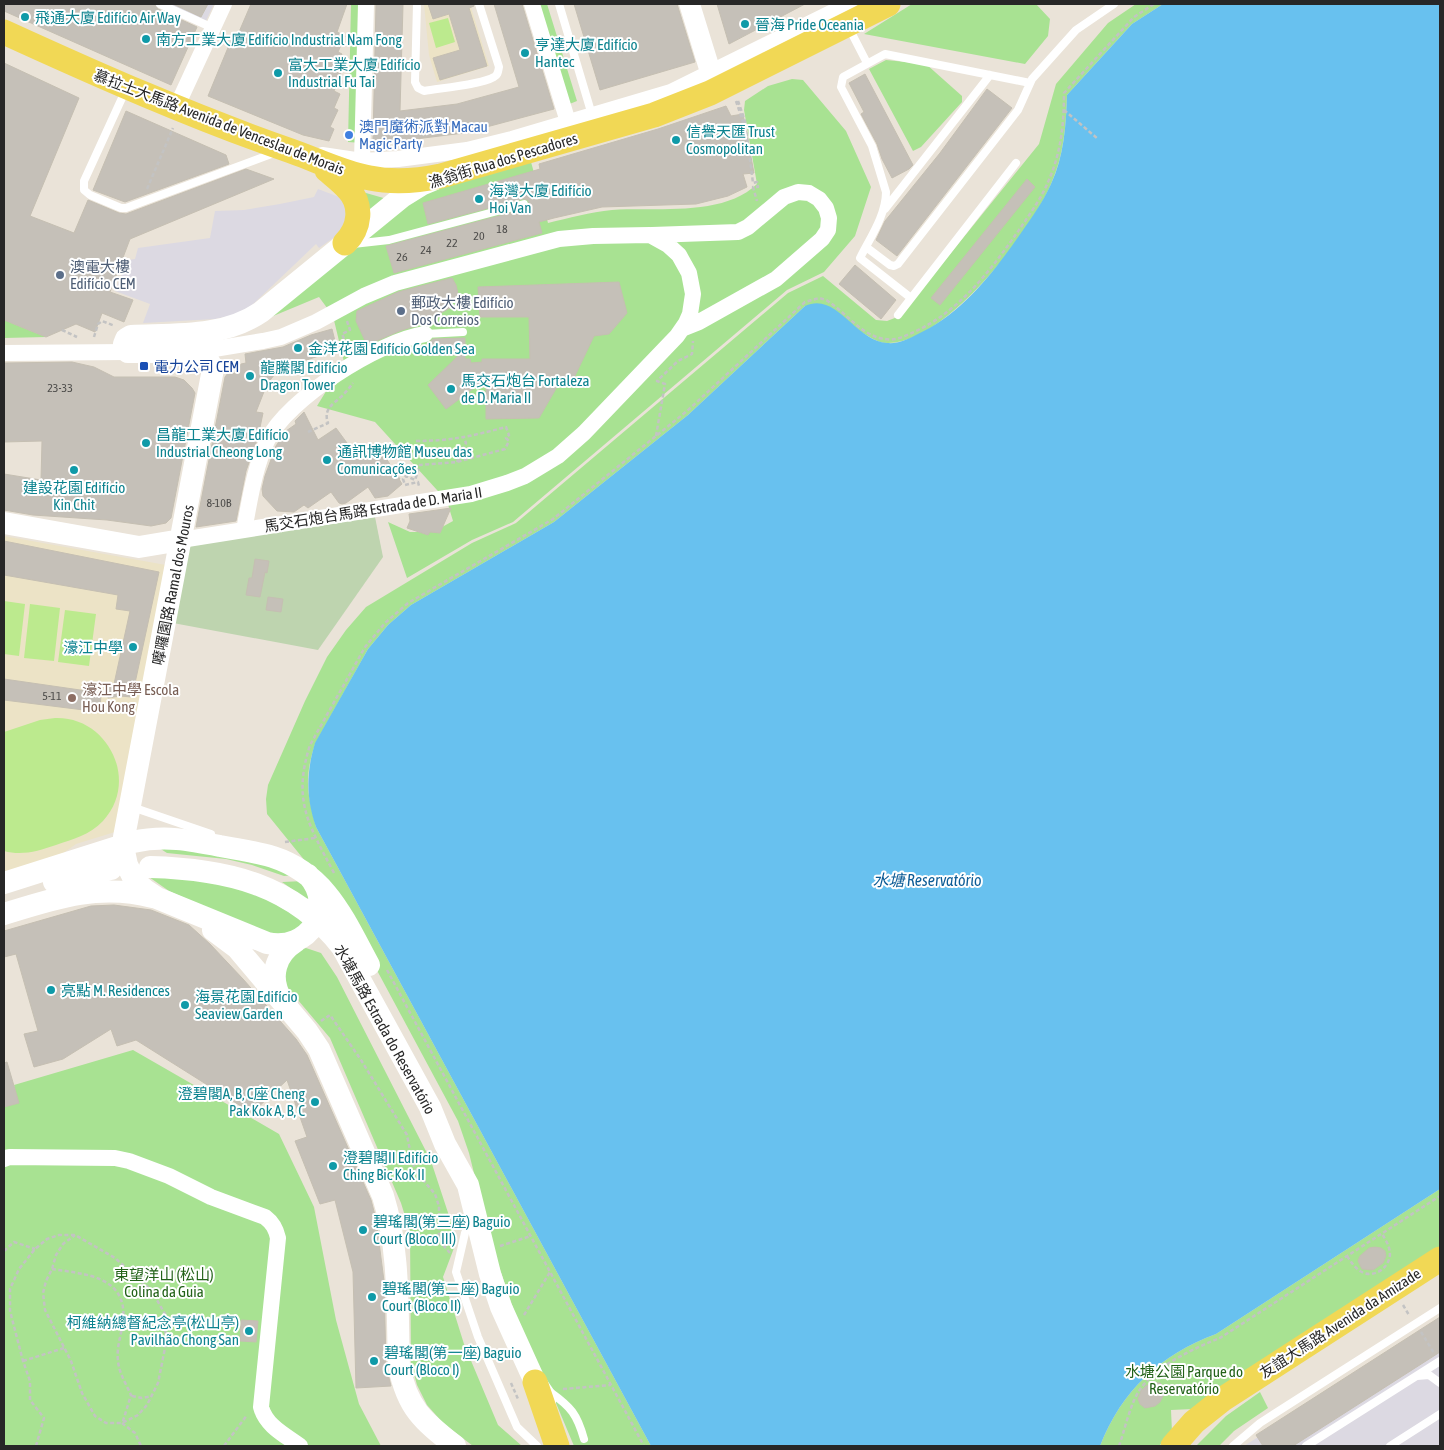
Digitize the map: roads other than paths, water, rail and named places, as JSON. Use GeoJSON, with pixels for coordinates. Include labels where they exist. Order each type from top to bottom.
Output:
{"type":"FeatureCollection","features":[{"type":"Feature","properties":{"kind":"main road","name":"漁翁街 Rua dos Pescadores"},"geometry":{"type":"LineString","coordinates":[[131,344],[209,332],[240,324],[262,312],[402,197],[423,184],[441,176],[654,115],[686,104],[720,82],[848,14],[888,4]]}},
{"type":"Feature","properties":{"kind":"main road","name":"慕拉士大馬路 Avenida de Venceslau de Morais"},"geometry":{"type":"LineString","coordinates":[[4,32],[178,109],[260,148],[303,156],[357,175],[377,179],[412,181],[441,176]]}},
{"type":"Feature","properties":{"kind":"main road"},"geometry":{"type":"LineString","coordinates":[[303,156],[345,185],[356,201],[357,224],[353,233],[344,244]]}},
{"type":"Feature","properties":{"kind":"main road"},"geometry":{"type":"LineString","coordinates":[[131,344],[196,352]]}},
{"type":"Feature","properties":{"kind":"main road","name":"嚤囉園路 Ramal dos Mouros"},"geometry":{"type":"LineString","coordinates":[[169,902],[149,893],[136,880],[127,865],[130,807],[213,369],[207,358],[196,352]]}},
{"type":"Feature","properties":{"kind":"main road","name":"馬交石炮台馬路 Estrada de D. Maria II"},"geometry":{"type":"LineString","coordinates":[[4,523],[139,547],[181,540]]}},
{"type":"Feature","properties":{"kind":"main road"},"geometry":{"type":"LineString","coordinates":[[5,898],[129,843],[153,838],[182,839],[273,857],[292,865],[308,875],[329,896],[340,912],[444,1103],[458,1140],[462,1187]]}},
{"type":"Feature","properties":{"kind":"main road","name":"水塘馬路 Estrada do Reservatório"},"geometry":{"type":"LineString","coordinates":[[150,867],[175,868],[230,876],[259,884],[299,905],[332,935],[350,960],[430,1107],[462,1187],[501,1307],[540,1386]]}},
{"type":"Feature","properties":{"kind":"main road"},"geometry":{"type":"LineString","coordinates":[[5,898],[74,876],[111,869]]}},
{"type":"Feature","properties":{"kind":"main road"},"geometry":{"type":"LineString","coordinates":[[283,1002],[276,986],[275,972],[281,955],[312,928],[317,920],[320,907],[318,891],[308,875]]}},
{"type":"Feature","properties":{"kind":"main road"},"geometry":{"type":"LineString","coordinates":[[5,898],[57,897],[88,892],[119,891],[169,902],[271,944],[309,941],[318,945],[332,957],[407,1096],[462,1187]]}},
{"type":"Feature","properties":{"kind":"main road"},"geometry":{"type":"LineString","coordinates":[[169,902],[232,943],[309,1033],[320,1049],[388,1211],[395,1249],[399,1366],[408,1397],[426,1424],[455,1446]]}},
{"type":"Feature","properties":{"kind":"main road","name":"水塘馬路 Estrada do Reservatório"},"geometry":{"type":"LineString","coordinates":[[462,1187],[466,1233],[476,1278],[492,1324],[537,1420],[558,1442]]}},
{"type":"Feature","properties":{"kind":"main road","name":"友誼大馬路 Avenida da Amizade"},"geometry":{"type":"LineString","coordinates":[[1173,1446],[1194,1422],[1223,1399],[1440,1259]]}},
{"type":"Feature","properties":{"kind":"main road","name":"友誼大馬路 Avenida da Amizade"},"geometry":{"type":"LineString","coordinates":[[1192,1446],[1218,1421],[1236,1408],[1440,1277]]}},
{"type":"Feature","properties":{"kind":"main road"},"geometry":{"type":"LineString","coordinates":[[540,1386],[558,1442]]}},
{"type":"Feature","properties":{"kind":"street"},"geometry":{"type":"LineString","coordinates":[[178,109],[224,4]]}},
{"type":"Feature","properties":{"kind":"street"},"geometry":{"type":"LineString","coordinates":[[362,161],[366,4]]}},
{"type":"Feature","properties":{"kind":"street"},"geometry":{"type":"LineString","coordinates":[[532,4],[568,122]]}},
{"type":"Feature","properties":{"kind":"street"},"geometry":{"type":"LineString","coordinates":[[692,4],[720,82]]}},
{"type":"Feature","properties":{"kind":"street","name":"漁翁街 Rua dos Pescadores"},"geometry":{"type":"LineString","coordinates":[[260,148],[362,161],[421,157],[467,150],[671,92],[720,82]]}},
{"type":"Feature","properties":{"kind":"street"},"geometry":{"type":"LineString","coordinates":[[196,352],[281,337],[316,322],[364,296],[395,283],[559,239],[592,236],[738,232],[748,227],[784,197],[796,192],[814,195],[825,206],[829,214],[829,225],[825,236],[819,243],[776,279],[705,319],[684,328]]}},
{"type":"Feature","properties":{"kind":"street","name":"馬交石炮台馬路 Estrada de D. Maria II"},"geometry":{"type":"LineString","coordinates":[[181,540],[471,494],[525,476],[558,456],[584,433],[684,328],[690,314],[693,288],[689,273],[676,252],[664,242],[650,235]]}},
{"type":"Feature","properties":{"kind":"street"},"geometry":{"type":"LineString","coordinates":[[244,530],[255,475],[268,440],[286,414],[309,394],[363,358],[400,341],[425,334]]}},
{"type":"Feature","properties":{"kind":"street"},"geometry":{"type":"LineString","coordinates":[[4,353],[89,352],[131,344]]}},
{"type":"Feature","properties":{"kind":"street"},"geometry":{"type":"LineString","coordinates":[[4,1159],[115,1158],[129,1161],[169,1176],[211,1197],[265,1217],[272,1222],[278,1238],[261,1407],[268,1423],[300,1446]]}},
{"type":"Feature","properties":{"kind":"lane"},"geometry":{"type":"LineString","coordinates":[[160,4],[213,28]]}},
{"type":"Feature","properties":{"kind":"lane"},"geometry":{"type":"LineString","coordinates":[[417,4],[415,82],[418,88],[424,90],[465,85],[492,78],[497,74],[499,67],[479,4]]}},
{"type":"Feature","properties":{"kind":"lane"},"geometry":{"type":"LineString","coordinates":[[558,4],[592,115]]}},
{"type":"Feature","properties":{"kind":"lane"},"geometry":{"type":"LineString","coordinates":[[683,4],[720,82]]}},
{"type":"Feature","properties":{"kind":"lane"},"geometry":{"type":"LineString","coordinates":[[866,247],[890,265],[898,264],[1018,110],[1032,79],[1076,30],[1114,4]]}},
{"type":"Feature","properties":{"kind":"lane"},"geometry":{"type":"LineString","coordinates":[[848,14],[866,63]]}},
{"type":"Feature","properties":{"kind":"lane"},"geometry":{"type":"LineString","coordinates":[[912,298],[860,258],[881,214],[886,200],[886,192],[872,146],[841,84],[845,74],[885,54],[1030,83]]}},
{"type":"Feature","properties":{"kind":"lane"},"geometry":{"type":"LineString","coordinates":[[881,214],[990,75]]}},
{"type":"Feature","properties":{"kind":"lane"},"geometry":{"type":"LineString","coordinates":[[118,84],[123,92],[122,98],[84,181],[84,188],[90,195],[126,208],[260,148]]}},
{"type":"Feature","properties":{"kind":"lane"},"geometry":{"type":"LineString","coordinates":[[898,315],[1016,163]]}},
{"type":"Feature","properties":{"kind":"lane"},"geometry":{"type":"LineString","coordinates":[[883,183],[890,190],[902,188]]}},
{"type":"Feature","properties":{"kind":"lane"},"geometry":{"type":"LineString","coordinates":[[344,244],[389,240],[524,204]]}},
{"type":"Feature","properties":{"kind":"lane"},"geometry":{"type":"LineString","coordinates":[[425,334],[463,332]]}},
{"type":"Feature","properties":{"kind":"lane"},"geometry":{"type":"LineString","coordinates":[[130,807],[215,835]]}},
{"type":"Feature","properties":{"kind":"lane"},"geometry":{"type":"LineString","coordinates":[[466,1233],[456,1272],[478,1337],[517,1427],[558,1442],[578,1420],[566,1404],[540,1386]]}},
{"type":"Feature","properties":{"kind":"lane"},"geometry":{"type":"LineString","coordinates":[[1232,1446],[1260,1423],[1440,1308]]}},
{"type":"Feature","properties":{"kind":"lane"},"geometry":{"type":"LineString","coordinates":[[1306,1446],[1440,1360]]}},
{"type":"Feature","properties":{"kind":"lane"},"geometry":{"type":"LineString","coordinates":[[1415,1377],[1429,1375],[1440,1383]]}},
{"type":"Feature","properties":{"kind":"lane"},"geometry":{"type":"LineString","coordinates":[[1390,1446],[1440,1414]]}},
{"type":"Feature","properties":{"kind":"water","name":"水塘 Reservatório"},"geometry":{"type":"Polygon","coordinates":[[[1163,4],[1440,4],[1440,1189],[1216,1334],[1177,1352],[1160,1364],[1132,1391],[1109,1426],[1100,1446],[651,1446],[316,827],[310,806],[308,785],[315,743],[368,649],[388,625],[411,605],[554,522],[688,415],[805,306],[816,303],[827,305],[865,334],[876,340],[891,343],[905,340],[933,326],[962,304],[999,263],[1048,191],[1062,152],[1067,95],[1132,24],[1163,4]]]}},
{"type":"Feature","properties":{"kind":"place","name":"飛通大廈 Edifício Air Way"},"geometry":{"type":"Point","coordinates":[25,17]}},
{"type":"Feature","properties":{"kind":"place","name":"晉海 Pride Oceania"},"geometry":{"type":"Point","coordinates":[745,24]}},
{"type":"Feature","properties":{"kind":"place","name":"南方工業大廈 Edifício Industrial Nam Fong"},"geometry":{"type":"Point","coordinates":[146,39]}},
{"type":"Feature","properties":{"kind":"place","name":"亨達大廈 Edifício Hantec"},"geometry":{"type":"Point","coordinates":[525,53]}},
{"type":"Feature","properties":{"kind":"place","name":"富大工業大廈 Edifício Industrial Fu Tai"},"geometry":{"type":"Point","coordinates":[278,73]}},
{"type":"Feature","properties":{"kind":"place","name":"澳門魔術派對 Macau Magic Party"},"geometry":{"type":"Point","coordinates":[349,135]}},
{"type":"Feature","properties":{"kind":"place","name":"信譽天匯 Trust Cosmopolitan"},"geometry":{"type":"Point","coordinates":[676,140]}},
{"type":"Feature","properties":{"kind":"place","name":"海灣大廈 Edifício Hoi Van"},"geometry":{"type":"Point","coordinates":[479,199]}},
{"type":"Feature","properties":{"kind":"place","name":"澳電大樓 Edifício CEM"},"geometry":{"type":"Point","coordinates":[60,275]}},
{"type":"Feature","properties":{"kind":"place","name":"郵政大樓 Edifício Dos Correios"},"geometry":{"type":"Point","coordinates":[401,311]}},
{"type":"Feature","properties":{"kind":"place","name":"金洋花園 Edifício Golden Sea"},"geometry":{"type":"Point","coordinates":[298,348]}},
{"type":"Feature","properties":{"kind":"place","name":"電力公司 CEM"},"geometry":{"type":"Point","coordinates":[144,366]}},
{"type":"Feature","properties":{"kind":"place","name":"龍騰閣 Edifício Dragon Tower"},"geometry":{"type":"Point","coordinates":[250,376]}},
{"type":"Feature","properties":{"kind":"place","name":"馬交石炮台 Fortaleza de D. Maria II"},"geometry":{"type":"Point","coordinates":[451,389]}},
{"type":"Feature","properties":{"kind":"place","name":"昌龍工業大廈 Edifício Industrial Cheong Long"},"geometry":{"type":"Point","coordinates":[146,443]}},
{"type":"Feature","properties":{"kind":"place","name":"通訊博物館 Museu das Comunicações"},"geometry":{"type":"Point","coordinates":[327,460]}},
{"type":"Feature","properties":{"kind":"place","name":"建設花園 Edifício Kin Chit"},"geometry":{"type":"Point","coordinates":[74,470]}},
{"type":"Feature","properties":{"kind":"place","name":"濠江中學"},"geometry":{"type":"Point","coordinates":[133,647]}},
{"type":"Feature","properties":{"kind":"place","name":"濠江中學 Escola Hou Kong"},"geometry":{"type":"Point","coordinates":[72,698]}},
{"type":"Feature","properties":{"kind":"place","name":"亮點 M. Residences"},"geometry":{"type":"Point","coordinates":[51,990]}},
{"type":"Feature","properties":{"kind":"place","name":"海景花園 Edifício Seaview Garden"},"geometry":{"type":"Point","coordinates":[185,1005]}},
{"type":"Feature","properties":{"kind":"place","name":"澄碧閣A, B, C座 Cheng Pak Kok A, B, C"},"geometry":{"type":"Point","coordinates":[315,1102]}},
{"type":"Feature","properties":{"kind":"place","name":"澄碧閣II Edifício Ching Bic Kok II"},"geometry":{"type":"Point","coordinates":[333,1166]}},
{"type":"Feature","properties":{"kind":"place","name":"碧瑤閣(第三座) Baguio Court (Bloco III)"},"geometry":{"type":"Point","coordinates":[363,1230]}},
{"type":"Feature","properties":{"kind":"place","name":"碧瑤閣(第二座) Baguio Court (Bloco II)"},"geometry":{"type":"Point","coordinates":[372,1297]}},
{"type":"Feature","properties":{"kind":"place","name":"柯維納總督紀念亭(松山亭) Pavilhão Chong San"},"geometry":{"type":"Point","coordinates":[249,1331]}},
{"type":"Feature","properties":{"kind":"place","name":"碧瑤閣(第一座) Baguio Court (Bloco I)"},"geometry":{"type":"Point","coordinates":[374,1361]}},
{"type":"Feature","properties":{"kind":"park label","name":"東望洋山 (松山) Colina da Guia"},"geometry":{"type":"Point","coordinates":[164,1282]}},
{"type":"Feature","properties":{"kind":"park label","name":"水塘公園 Parque do Reservatório"},"geometry":{"type":"Point","coordinates":[1184,1380]}}]}
